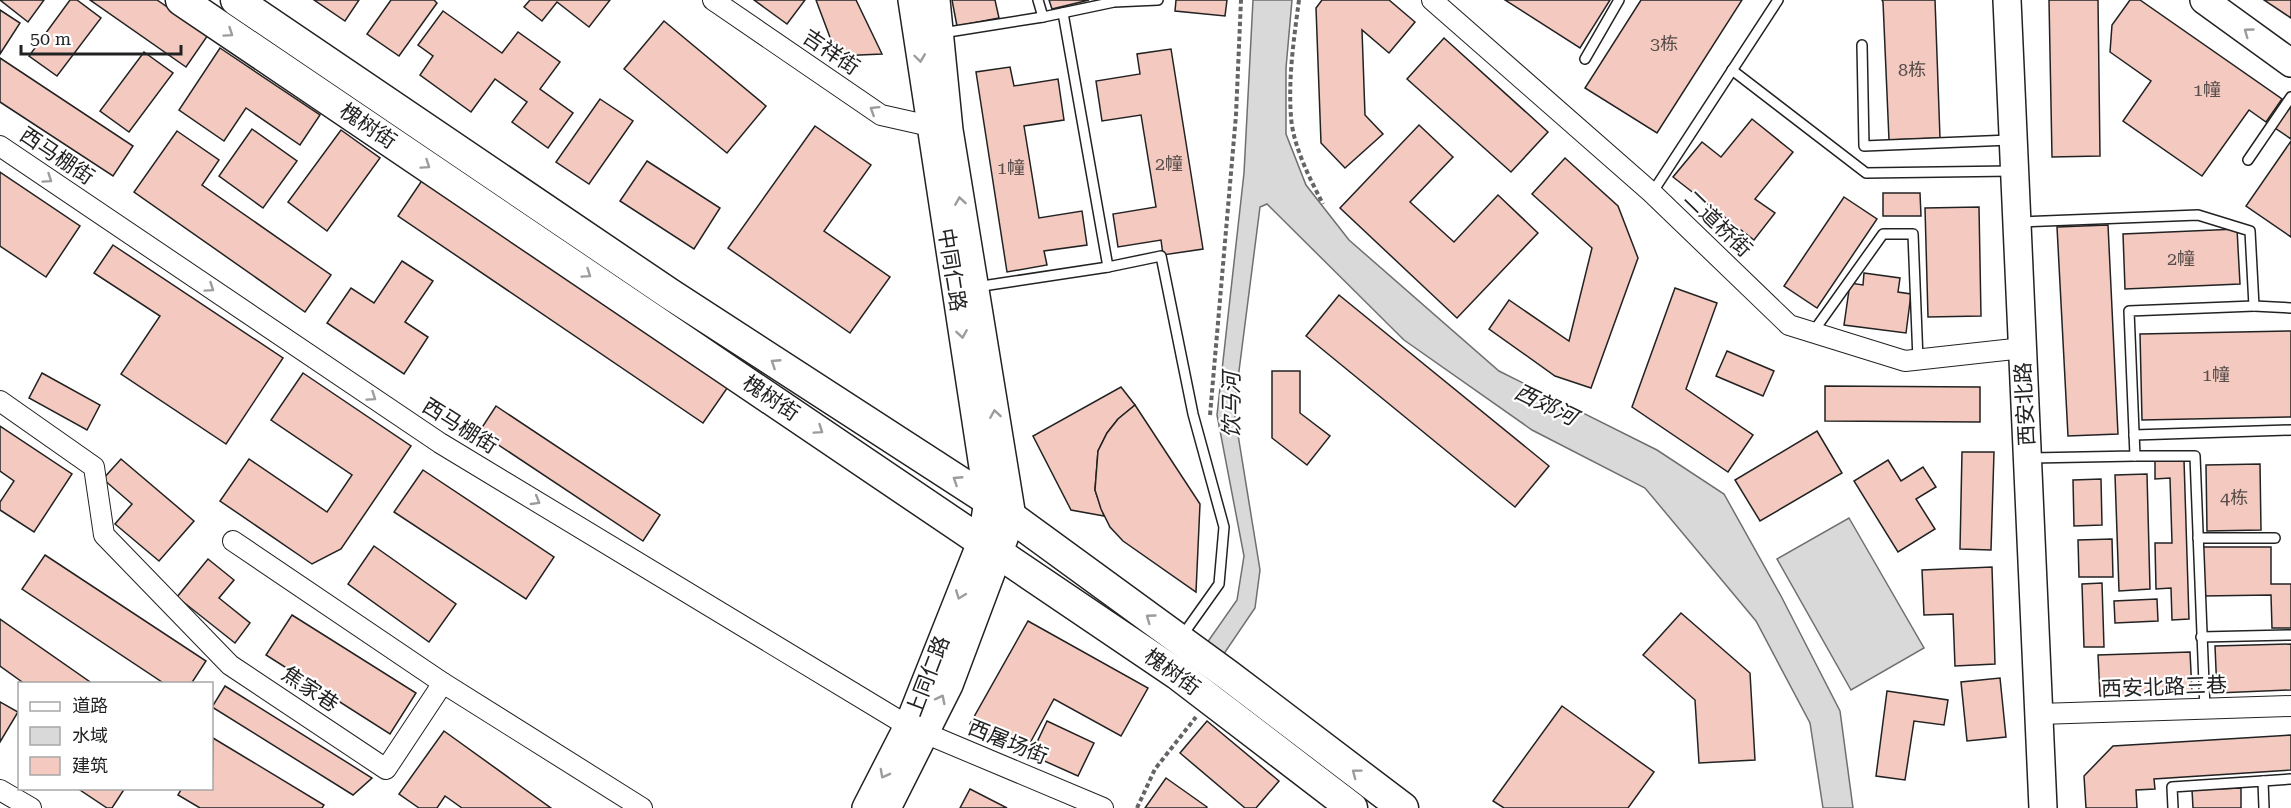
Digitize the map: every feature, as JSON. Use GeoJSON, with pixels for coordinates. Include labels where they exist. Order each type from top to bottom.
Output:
{"type":"FeatureCollection","features":[{"type":"Feature","properties":{"kind":"main road","name":"槐树街"},"geometry":{"type":"LineString","coordinates":[[181,0],[1177,674],[1352,808]]}},
{"type":"Feature","properties":{"kind":"main road","name":"槐树街"},"geometry":{"type":"LineString","coordinates":[[236,0],[670,294],[988,500],[1180,640],[1403,808]]}},
{"type":"Feature","properties":{"kind":"street","name":"吉祥街"},"geometry":{"type":"LineString","coordinates":[[713,0],[880,115],[930,126]]}},
{"type":"Feature","properties":{"kind":"street","name":"中同仁路"},"geometry":{"type":"LineString","coordinates":[[912,0],[988,500],[991,546]]}},
{"type":"Feature","properties":{"kind":"street"},"geometry":{"type":"LineString","coordinates":[[936,0],[949,130],[1012,517],[991,546]]}},
{"type":"Feature","properties":{"kind":"street","name":"二道桥街"},"geometry":{"type":"LineString","coordinates":[[1432,0],[1652,194],[1789,325],[1905,361],[2023,348]]}},
{"type":"Feature","properties":{"kind":"street","name":"西安北路"},"geometry":{"type":"LineString","coordinates":[[2007,0],[2043,808]]}},
{"type":"Feature","properties":{"kind":"street"},"geometry":{"type":"LineString","coordinates":[[2204,0],[2290,59]]}},
{"type":"Feature","properties":{"kind":"street","name":"西马棚街"},"geometry":{"type":"LineString","coordinates":[[0,146],[440,443],[916,730]]}},
{"type":"Feature","properties":{"kind":"street","name":"焦家巷"},"geometry":{"type":"LineString","coordinates":[[0,401],[94,467],[104,535],[230,664],[386,769],[443,683]]}},
{"type":"Feature","properties":{"kind":"street"},"geometry":{"type":"LineString","coordinates":[[233,541],[443,683],[642,808]]}},
{"type":"Feature","properties":{"kind":"street","name":"上同仁路"},"geometry":{"type":"LineString","coordinates":[[866,808],[916,730],[991,546]]}},
{"type":"Feature","properties":{"kind":"street","name":"西安北路三巷"},"geometry":{"type":"LineString","coordinates":[[2039,714],[2291,706]]}},
{"type":"Feature","properties":{"kind":"street"},"geometry":{"type":"LineString","coordinates":[[887,808],[916,730]]}},
{"type":"Feature","properties":{"kind":"street","name":"西屠场街"},"geometry":{"type":"LineString","coordinates":[[916,730],[1093,806]]}},
{"type":"Feature","properties":{"kind":"street"},"geometry":{"type":"LineString","coordinates":[[0,790],[31,808]]}},
{"type":"Feature","properties":{"kind":"lane"},"geometry":{"type":"LineString","coordinates":[[1038,0],[1043,17]]}},
{"type":"Feature","properties":{"kind":"lane"},"geometry":{"type":"LineString","coordinates":[[940,33],[1043,17],[1114,2],[1158,0]]}},
{"type":"Feature","properties":{"kind":"lane"},"geometry":{"type":"LineString","coordinates":[[1585,59],[1619,0]]}},
{"type":"Feature","properties":{"kind":"lane"},"geometry":{"type":"LineString","coordinates":[[1652,194],[1778,0]]}},
{"type":"Feature","properties":{"kind":"lane"},"geometry":{"type":"LineString","coordinates":[[1063,13],[1108,267]]}},
{"type":"Feature","properties":{"kind":"lane"},"geometry":{"type":"LineString","coordinates":[[1862,45],[1864,146],[2013,140]]}},
{"type":"Feature","properties":{"kind":"lane"},"geometry":{"type":"LineString","coordinates":[[1732,70],[1866,173],[2014,171]]}},
{"type":"Feature","properties":{"kind":"lane"},"geometry":{"type":"LineString","coordinates":[[2248,160],[2291,97]]}},
{"type":"Feature","properties":{"kind":"lane"},"geometry":{"type":"LineString","coordinates":[[2017,222],[2198,215],[2250,231],[2254,306]]}},
{"type":"Feature","properties":{"kind":"lane"},"geometry":{"type":"LineString","coordinates":[[1813,333],[1883,234],[1913,234],[1918,360]]}},
{"type":"Feature","properties":{"kind":"lane"},"geometry":{"type":"LineString","coordinates":[[974,288],[1108,267],[1161,256],[1193,414],[1224,527],[1219,584],[1180,640]]}},
{"type":"Feature","properties":{"kind":"lane"},"geometry":{"type":"LineString","coordinates":[[2135,456],[2129,312],[2254,306],[2291,308]]}},
{"type":"Feature","properties":{"kind":"lane"},"geometry":{"type":"LineString","coordinates":[[2134,435],[2291,430]]}},
{"type":"Feature","properties":{"kind":"lane"},"geometry":{"type":"LineString","coordinates":[[2028,458],[2195,456],[2205,709]]}},
{"type":"Feature","properties":{"kind":"lane"},"geometry":{"type":"LineString","coordinates":[[2198,538],[2275,538]]}},
{"type":"Feature","properties":{"kind":"lane"},"geometry":{"type":"LineString","coordinates":[[2202,637],[2291,635]]}},
{"type":"Feature","properties":{"kind":"lane"},"geometry":{"type":"LineString","coordinates":[[2172,808],[2172,787],[2291,779]]}},
{"type":"Feature","properties":{"kind":"lane"},"geometry":{"type":"LineString","coordinates":[[2263,781],[2264,808]]}},
{"type":"Feature","properties":{"kind":"path"},"geometry":{"type":"LineString","coordinates":[[1210,424],[1236,115],[1241,0]]}},
{"type":"Feature","properties":{"kind":"path"},"geometry":{"type":"LineString","coordinates":[[1299,0],[1293,49],[1291,118],[1305,168],[1323,204]]}},
{"type":"Feature","properties":{"kind":"path"},"geometry":{"type":"LineString","coordinates":[[1137,808],[1155,769],[1210,700]]}},
{"type":"Feature","properties":{"kind":"water"},"geometry":{"type":"Polygon","coordinates":[[[1253,0],[1292,0],[1286,68],[1286,134],[1306,185],[1349,240],[1499,371],[1657,450],[1724,494],[1781,596],[1840,711],[1853,808],[1823,808],[1810,723],[1756,621],[1645,488],[1532,430],[1404,340],[1267,204],[1260,207],[1234,410],[1260,570],[1255,608],[1219,661],[1202,650],[1237,600],[1244,556],[1217,415],[1244,173],[1253,0]]]}},
{"type":"Feature","properties":{"kind":"water"},"geometry":{"type":"Polygon","coordinates":[[[1849,518],[1924,648],[1851,690],[1777,559],[1849,518]]]}},
{"type":"Feature","properties":{"kind":"building"},"geometry":{"type":"Polygon","coordinates":[[[0,0],[44,0],[28,22],[0,0]]]}},
{"type":"Feature","properties":{"kind":"building"},"geometry":{"type":"Polygon","coordinates":[[[70,0],[77,0],[101,18],[57,76],[29,56],[70,0]]]}},
{"type":"Feature","properties":{"kind":"building"},"geometry":{"type":"Polygon","coordinates":[[[90,0],[157,0],[208,35],[186,67],[90,0]]]}},
{"type":"Feature","properties":{"kind":"building"},"geometry":{"type":"Polygon","coordinates":[[[314,0],[359,0],[345,21],[314,0]]]}},
{"type":"Feature","properties":{"kind":"building"},"geometry":{"type":"Polygon","coordinates":[[[391,0],[434,0],[437,3],[399,56],[367,34],[391,0]]]}},
{"type":"Feature","properties":{"kind":"building"},"geometry":{"type":"Polygon","coordinates":[[[530,0],[610,0],[589,27],[557,2],[542,21],[524,7],[530,0]]]}},
{"type":"Feature","properties":{"kind":"building"},"geometry":{"type":"Polygon","coordinates":[[[754,0],[805,0],[787,24],[754,0]]]}},
{"type":"Feature","properties":{"kind":"building"},"geometry":{"type":"Polygon","coordinates":[[[816,0],[856,0],[882,54],[837,56],[816,0]]]}},
{"type":"Feature","properties":{"kind":"building"},"geometry":{"type":"Polygon","coordinates":[[[952,0],[995,0],[999,18],[957,26],[952,0]]]}},
{"type":"Feature","properties":{"kind":"building"},"geometry":{"type":"Polygon","coordinates":[[[1049,0],[1089,0],[1052,9],[1049,0]]]}},
{"type":"Feature","properties":{"kind":"building"},"geometry":{"type":"Polygon","coordinates":[[[1176,0],[1227,0],[1225,16],[1175,11],[1176,0]]]}},
{"type":"Feature","properties":{"kind":"building"},"geometry":{"type":"Polygon","coordinates":[[[1322,0],[1389,0],[1415,22],[1389,53],[1362,30],[1365,115],[1383,134],[1345,168],[1321,143],[1316,8],[1322,0]]]}},
{"type":"Feature","properties":{"kind":"building"},"geometry":{"type":"Polygon","coordinates":[[[1505,0],[1610,0],[1580,48],[1505,0]]]}},
{"type":"Feature","properties":{"kind":"building"},"geometry":{"type":"Polygon","coordinates":[[[1641,0],[1742,0],[1657,133],[1585,88],[1641,0]]]}},
{"type":"Feature","properties":{"kind":"building"},"geometry":{"type":"Polygon","coordinates":[[[1882,0],[1935,0],[1940,138],[1889,140],[1882,0]]]}},
{"type":"Feature","properties":{"kind":"building"},"geometry":{"type":"Polygon","coordinates":[[[2049,0],[2098,0],[2100,156],[2052,157],[2049,0]]]}},
{"type":"Feature","properties":{"kind":"building"},"geometry":{"type":"Polygon","coordinates":[[[2130,0],[2140,0],[2282,99],[2266,122],[2249,110],[2202,176],[2123,121],[2151,81],[2110,52],[2112,25],[2130,0]]]}},
{"type":"Feature","properties":{"kind":"building"},"geometry":{"type":"Polygon","coordinates":[[[2264,0],[2291,0],[2291,18],[2264,0]]]}},
{"type":"Feature","properties":{"kind":"building"},"geometry":{"type":"Polygon","coordinates":[[[0,10],[20,23],[0,54],[0,10]]]}},
{"type":"Feature","properties":{"kind":"building"},"geometry":{"type":"Polygon","coordinates":[[[443,11],[502,53],[518,32],[560,62],[540,89],[573,113],[548,148],[512,122],[527,102],[495,79],[471,112],[420,75],[433,56],[418,45],[443,11]]]}},
{"type":"Feature","properties":{"kind":"building"},"geometry":{"type":"Polygon","coordinates":[[[664,21],[766,106],[727,153],[624,69],[664,21]]]}},
{"type":"Feature","properties":{"kind":"building"},"geometry":{"type":"Polygon","coordinates":[[[1444,38],[1548,132],[1511,172],[1407,79],[1444,38]]]}},
{"type":"Feature","properties":{"kind":"building"},"geometry":{"type":"Polygon","coordinates":[[[220,48],[320,115],[300,145],[246,108],[224,141],[179,110],[220,48]]]}},
{"type":"Feature","properties":{"kind":"building"},"geometry":{"type":"Polygon","coordinates":[[[1171,49],[1203,249],[1163,255],[1161,240],[1118,247],[1113,214],[1156,207],[1141,115],[1102,121],[1096,81],[1140,74],[1137,54],[1171,49]]]}},
{"type":"Feature","properties":{"kind":"building"},"geometry":{"type":"Polygon","coordinates":[[[144,52],[173,73],[129,132],[100,111],[144,52]]]}},
{"type":"Feature","properties":{"kind":"building"},"geometry":{"type":"Polygon","coordinates":[[[0,58],[133,146],[113,176],[0,102],[0,58]]]}},
{"type":"Feature","properties":{"kind":"building"},"geometry":{"type":"Polygon","coordinates":[[[1010,67],[1014,86],[1058,79],[1064,120],[1024,126],[1039,218],[1082,211],[1087,245],[1044,251],[1047,265],[1007,272],[976,72],[1010,67]]]}},
{"type":"Feature","properties":{"kind":"building"},"geometry":{"type":"Polygon","coordinates":[[[600,99],[633,121],[589,184],[556,162],[600,99]]]}},
{"type":"Feature","properties":{"kind":"building"},"geometry":{"type":"Polygon","coordinates":[[[2291,105],[2291,139],[2275,128],[2291,105]]]}},
{"type":"Feature","properties":{"kind":"building"},"geometry":{"type":"Polygon","coordinates":[[[1752,119],[1793,152],[1755,199],[1775,213],[1754,240],[1673,177],[1702,142],[1721,157],[1752,119]]]}},
{"type":"Feature","properties":{"kind":"building"},"geometry":{"type":"Polygon","coordinates":[[[1419,125],[1453,157],[1410,202],[1454,242],[1498,195],[1538,233],[1457,318],[1340,208],[1419,125]]]}},
{"type":"Feature","properties":{"kind":"building"},"geometry":{"type":"Polygon","coordinates":[[[815,126],[871,165],[824,231],[890,277],[850,333],[728,248],[815,126]]]}},
{"type":"Feature","properties":{"kind":"building"},"geometry":{"type":"Polygon","coordinates":[[[252,129],[297,161],[263,208],[219,176],[252,129]]]}},
{"type":"Feature","properties":{"kind":"building"},"geometry":{"type":"Polygon","coordinates":[[[341,130],[380,158],[327,231],[288,202],[341,130]]]}},
{"type":"Feature","properties":{"kind":"building"},"geometry":{"type":"Polygon","coordinates":[[[177,131],[219,160],[202,185],[331,275],[305,312],[134,192],[177,131]]]}},
{"type":"Feature","properties":{"kind":"building"},"geometry":{"type":"Polygon","coordinates":[[[2291,141],[2291,237],[2246,206],[2291,141]]]}},
{"type":"Feature","properties":{"kind":"building"},"geometry":{"type":"Polygon","coordinates":[[[1565,158],[1618,206],[1638,258],[1591,388],[1555,376],[1489,329],[1509,300],[1569,341],[1592,248],[1532,194],[1565,158]]]}},
{"type":"Feature","properties":{"kind":"building"},"geometry":{"type":"Polygon","coordinates":[[[647,161],[720,208],[694,249],[620,201],[647,161]]]}},
{"type":"Feature","properties":{"kind":"building"},"geometry":{"type":"Polygon","coordinates":[[[0,172],[80,226],[46,277],[0,246],[0,172]]]}},
{"type":"Feature","properties":{"kind":"building"},"geometry":{"type":"Polygon","coordinates":[[[425,176],[730,384],[703,423],[398,216],[425,176]]]}},
{"type":"Feature","properties":{"kind":"building"},"geometry":{"type":"Polygon","coordinates":[[[1883,193],[1920,193],[1921,216],[1883,216],[1883,193]]]}},
{"type":"Feature","properties":{"kind":"building"},"geometry":{"type":"Polygon","coordinates":[[[1844,197],[1877,219],[1817,308],[1784,286],[1844,197]]]}},
{"type":"Feature","properties":{"kind":"building"},"geometry":{"type":"Polygon","coordinates":[[[1979,207],[1981,316],[1928,317],[1925,208],[1979,207]]]}},
{"type":"Feature","properties":{"kind":"building"},"geometry":{"type":"Polygon","coordinates":[[[2108,225],[2118,434],[2068,436],[2057,227],[2108,225]]]}},
{"type":"Feature","properties":{"kind":"building"},"geometry":{"type":"Polygon","coordinates":[[[2237,229],[2240,284],[2125,289],[2123,234],[2237,229]]]}},
{"type":"Feature","properties":{"kind":"building"},"geometry":{"type":"Polygon","coordinates":[[[113,245],[283,358],[226,444],[121,374],[160,316],[94,273],[113,245]]]}},
{"type":"Feature","properties":{"kind":"building"},"geometry":{"type":"Polygon","coordinates":[[[402,261],[433,281],[405,322],[428,337],[404,374],[327,323],[351,288],[374,303],[402,261]]]}},
{"type":"Feature","properties":{"kind":"building"},"geometry":{"type":"Polygon","coordinates":[[[1864,273],[1900,278],[1898,292],[1911,294],[1906,333],[1844,325],[1850,283],[1863,285],[1864,273]]]}},
{"type":"Feature","properties":{"kind":"building"},"geometry":{"type":"Polygon","coordinates":[[[1675,288],[1717,303],[1686,389],[1753,435],[1728,472],[1632,407],[1675,288]]]}},
{"type":"Feature","properties":{"kind":"building"},"geometry":{"type":"Polygon","coordinates":[[[1339,295],[1549,466],[1515,507],[1306,336],[1339,295]]]}},
{"type":"Feature","properties":{"kind":"building"},"geometry":{"type":"Polygon","coordinates":[[[2291,331],[2291,417],[2142,420],[2140,334],[2291,331]]]}},
{"type":"Feature","properties":{"kind":"building"},"geometry":{"type":"Polygon","coordinates":[[[1727,351],[1774,371],[1763,396],[1716,376],[1727,351]]]}},
{"type":"Feature","properties":{"kind":"building"},"geometry":{"type":"Polygon","coordinates":[[[1272,371],[1300,371],[1300,413],[1330,436],[1307,465],[1272,438],[1272,371]]]}},
{"type":"Feature","properties":{"kind":"building"},"geometry":{"type":"Polygon","coordinates":[[[42,373],[100,405],[87,430],[29,398],[42,373]]]}},
{"type":"Feature","properties":{"kind":"building"},"geometry":{"type":"Polygon","coordinates":[[[303,373],[411,446],[341,549],[312,564],[220,501],[249,459],[327,512],[352,475],[271,420],[303,373]]]}},
{"type":"Feature","properties":{"kind":"building"},"geometry":{"type":"Polygon","coordinates":[[[1825,386],[1980,387],[1980,422],[1825,421],[1825,386]]]}},
{"type":"Feature","properties":{"kind":"building"},"geometry":{"type":"Polygon","coordinates":[[[1121,387],[1135,405],[1118,419],[1107,433],[1098,451],[1095,490],[1104,516],[1071,510],[1033,436],[1121,387]]]}},
{"type":"Feature","properties":{"kind":"building"},"geometry":{"type":"Polygon","coordinates":[[[1135,405],[1200,504],[1196,592],[1123,541],[1110,527],[1101,509],[1095,490],[1098,451],[1107,433],[1118,419],[1135,405]]]}},
{"type":"Feature","properties":{"kind":"building"},"geometry":{"type":"Polygon","coordinates":[[[496,406],[660,515],[643,541],[479,432],[496,406]]]}},
{"type":"Feature","properties":{"kind":"building"},"geometry":{"type":"Polygon","coordinates":[[[0,426],[72,474],[34,532],[0,510],[0,502],[14,481],[0,471],[0,426]]]}},
{"type":"Feature","properties":{"kind":"building"},"geometry":{"type":"Polygon","coordinates":[[[1817,431],[1842,473],[1760,521],[1735,480],[1817,431]]]}},
{"type":"Feature","properties":{"kind":"building"},"geometry":{"type":"Polygon","coordinates":[[[1962,452],[1994,452],[1991,550],[1960,549],[1962,452]]]}},
{"type":"Feature","properties":{"kind":"building"},"geometry":{"type":"Polygon","coordinates":[[[121,459],[194,521],[159,561],[115,524],[132,504],[103,479],[121,459]]]}},
{"type":"Feature","properties":{"kind":"building"},"geometry":{"type":"Polygon","coordinates":[[[1888,460],[1901,481],[1923,467],[1936,487],[1916,499],[1935,529],[1898,552],[1854,481],[1888,460]]]}},
{"type":"Feature","properties":{"kind":"building"},"geometry":{"type":"Polygon","coordinates":[[[2184,460],[2189,619],[2172,620],[2171,588],[2156,589],[2155,543],[2172,543],[2170,478],[2155,479],[2155,461],[2184,460]]]}},
{"type":"Feature","properties":{"kind":"building"},"geometry":{"type":"Polygon","coordinates":[[[2260,464],[2261,530],[2207,531],[2206,465],[2260,464]]]}},
{"type":"Feature","properties":{"kind":"building"},"geometry":{"type":"Polygon","coordinates":[[[423,470],[554,557],[526,599],[394,512],[423,470]]]}},
{"type":"Feature","properties":{"kind":"building"},"geometry":{"type":"Polygon","coordinates":[[[2147,474],[2150,589],[2119,591],[2115,475],[2147,474]]]}},
{"type":"Feature","properties":{"kind":"building"},"geometry":{"type":"Polygon","coordinates":[[[2101,479],[2102,525],[2074,526],[2073,480],[2101,479]]]}},
{"type":"Feature","properties":{"kind":"building"},"geometry":{"type":"Polygon","coordinates":[[[2112,539],[2113,577],[2079,577],[2078,540],[2112,539]]]}},
{"type":"Feature","properties":{"kind":"building"},"geometry":{"type":"Polygon","coordinates":[[[374,546],[456,604],[429,642],[348,584],[374,546]]]}},
{"type":"Feature","properties":{"kind":"building"},"geometry":{"type":"Polygon","coordinates":[[[2203,547],[2271,547],[2271,584],[2291,584],[2291,628],[2272,628],[2271,595],[2203,596],[2203,547]]]}},
{"type":"Feature","properties":{"kind":"building"},"geometry":{"type":"Polygon","coordinates":[[[45,555],[206,661],[192,682],[162,682],[22,589],[45,555]]]}},
{"type":"Feature","properties":{"kind":"building"},"geometry":{"type":"Polygon","coordinates":[[[208,559],[234,580],[219,598],[250,623],[235,643],[177,597],[208,559]]]}},
{"type":"Feature","properties":{"kind":"building"},"geometry":{"type":"Polygon","coordinates":[[[1992,567],[1995,664],[1955,666],[1953,614],[1924,615],[1922,570],[1992,567]]]}},
{"type":"Feature","properties":{"kind":"building"},"geometry":{"type":"Polygon","coordinates":[[[2102,583],[2104,647],[2084,647],[2082,584],[2102,583]]]}},
{"type":"Feature","properties":{"kind":"building"},"geometry":{"type":"Polygon","coordinates":[[[2157,599],[2158,621],[2115,623],[2114,601],[2157,599]]]}},
{"type":"Feature","properties":{"kind":"building"},"geometry":{"type":"Polygon","coordinates":[[[1681,613],[1750,673],[1755,760],[1699,763],[1695,700],[1643,655],[1681,613]]]}},
{"type":"Feature","properties":{"kind":"building"},"geometry":{"type":"Polygon","coordinates":[[[292,615],[416,693],[390,734],[266,655],[292,615]]]}},
{"type":"Feature","properties":{"kind":"building"},"geometry":{"type":"Polygon","coordinates":[[[0,619],[90,682],[22,682],[0,666],[0,619]]]}},
{"type":"Feature","properties":{"kind":"building"},"geometry":{"type":"Polygon","coordinates":[[[1028,621],[1148,688],[1121,736],[1054,699],[1024,754],[970,724],[1028,621]]]}},
{"type":"Feature","properties":{"kind":"building"},"geometry":{"type":"Polygon","coordinates":[[[2291,644],[2291,690],[2217,693],[2215,646],[2291,644]]]}},
{"type":"Feature","properties":{"kind":"building"},"geometry":{"type":"Polygon","coordinates":[[[2190,652],[2192,692],[2100,696],[2098,655],[2190,652]]]}},
{"type":"Feature","properties":{"kind":"building"},"geometry":{"type":"Polygon","coordinates":[[[2000,678],[2006,737],[1967,741],[1961,682],[2000,678]]]}},
{"type":"Feature","properties":{"kind":"building"},"geometry":{"type":"Polygon","coordinates":[[[225,686],[372,778],[353,795],[213,708],[225,686]]]}},
{"type":"Feature","properties":{"kind":"building"},"geometry":{"type":"Polygon","coordinates":[[[1887,691],[1948,700],[1944,725],[1914,721],[1905,780],[1876,776],[1887,691]]]}},
{"type":"Feature","properties":{"kind":"building"},"geometry":{"type":"Polygon","coordinates":[[[0,702],[18,712],[0,742],[0,702]]]}},
{"type":"Feature","properties":{"kind":"building"},"geometry":{"type":"Polygon","coordinates":[[[1562,706],[1654,772],[1628,808],[1504,808],[1493,801],[1562,706]]]}},
{"type":"Feature","properties":{"kind":"building"},"geometry":{"type":"Polygon","coordinates":[[[1047,721],[1094,743],[1078,776],[1031,755],[1047,721]]]}},
{"type":"Feature","properties":{"kind":"building"},"geometry":{"type":"Polygon","coordinates":[[[1207,721],[1279,781],[1256,808],[1245,808],[1180,753],[1207,721]]]}},
{"type":"Feature","properties":{"kind":"building"},"geometry":{"type":"Polygon","coordinates":[[[444,731],[551,808],[462,808],[445,796],[437,808],[419,808],[399,794],[444,731]]]}},
{"type":"Feature","properties":{"kind":"building"},"geometry":{"type":"Polygon","coordinates":[[[2291,735],[2291,770],[2154,779],[2155,789],[2136,790],[2137,808],[2086,808],[2084,776],[2113,746],[2291,735]]]}},
{"type":"Feature","properties":{"kind":"building"},"geometry":{"type":"Polygon","coordinates":[[[213,738],[324,805],[322,808],[200,808],[178,795],[181,790],[213,790],[213,738]]]}},
{"type":"Feature","properties":{"kind":"building"},"geometry":{"type":"Polygon","coordinates":[[[1166,778],[1207,807],[1145,808],[1166,778]]]}},
{"type":"Feature","properties":{"kind":"building"},"geometry":{"type":"Polygon","coordinates":[[[2241,788],[2241,808],[2193,808],[2192,790],[2241,788]]]}},
{"type":"Feature","properties":{"kind":"building"},"geometry":{"type":"Polygon","coordinates":[[[970,789],[1007,808],[960,808],[970,789]]]}},
{"type":"Feature","properties":{"kind":"building"},"geometry":{"type":"Polygon","coordinates":[[[80,790],[124,790],[112,808],[107,808],[80,790]]]}},
{"type":"Feature","properties":{"kind":"water label","name":"西郊河"},"geometry":{"type":"Point","coordinates":[1546,404]}},
{"type":"Feature","properties":{"kind":"water label","name":"饮马河"},"geometry":{"type":"Point","coordinates":[1231,405]}}]}
